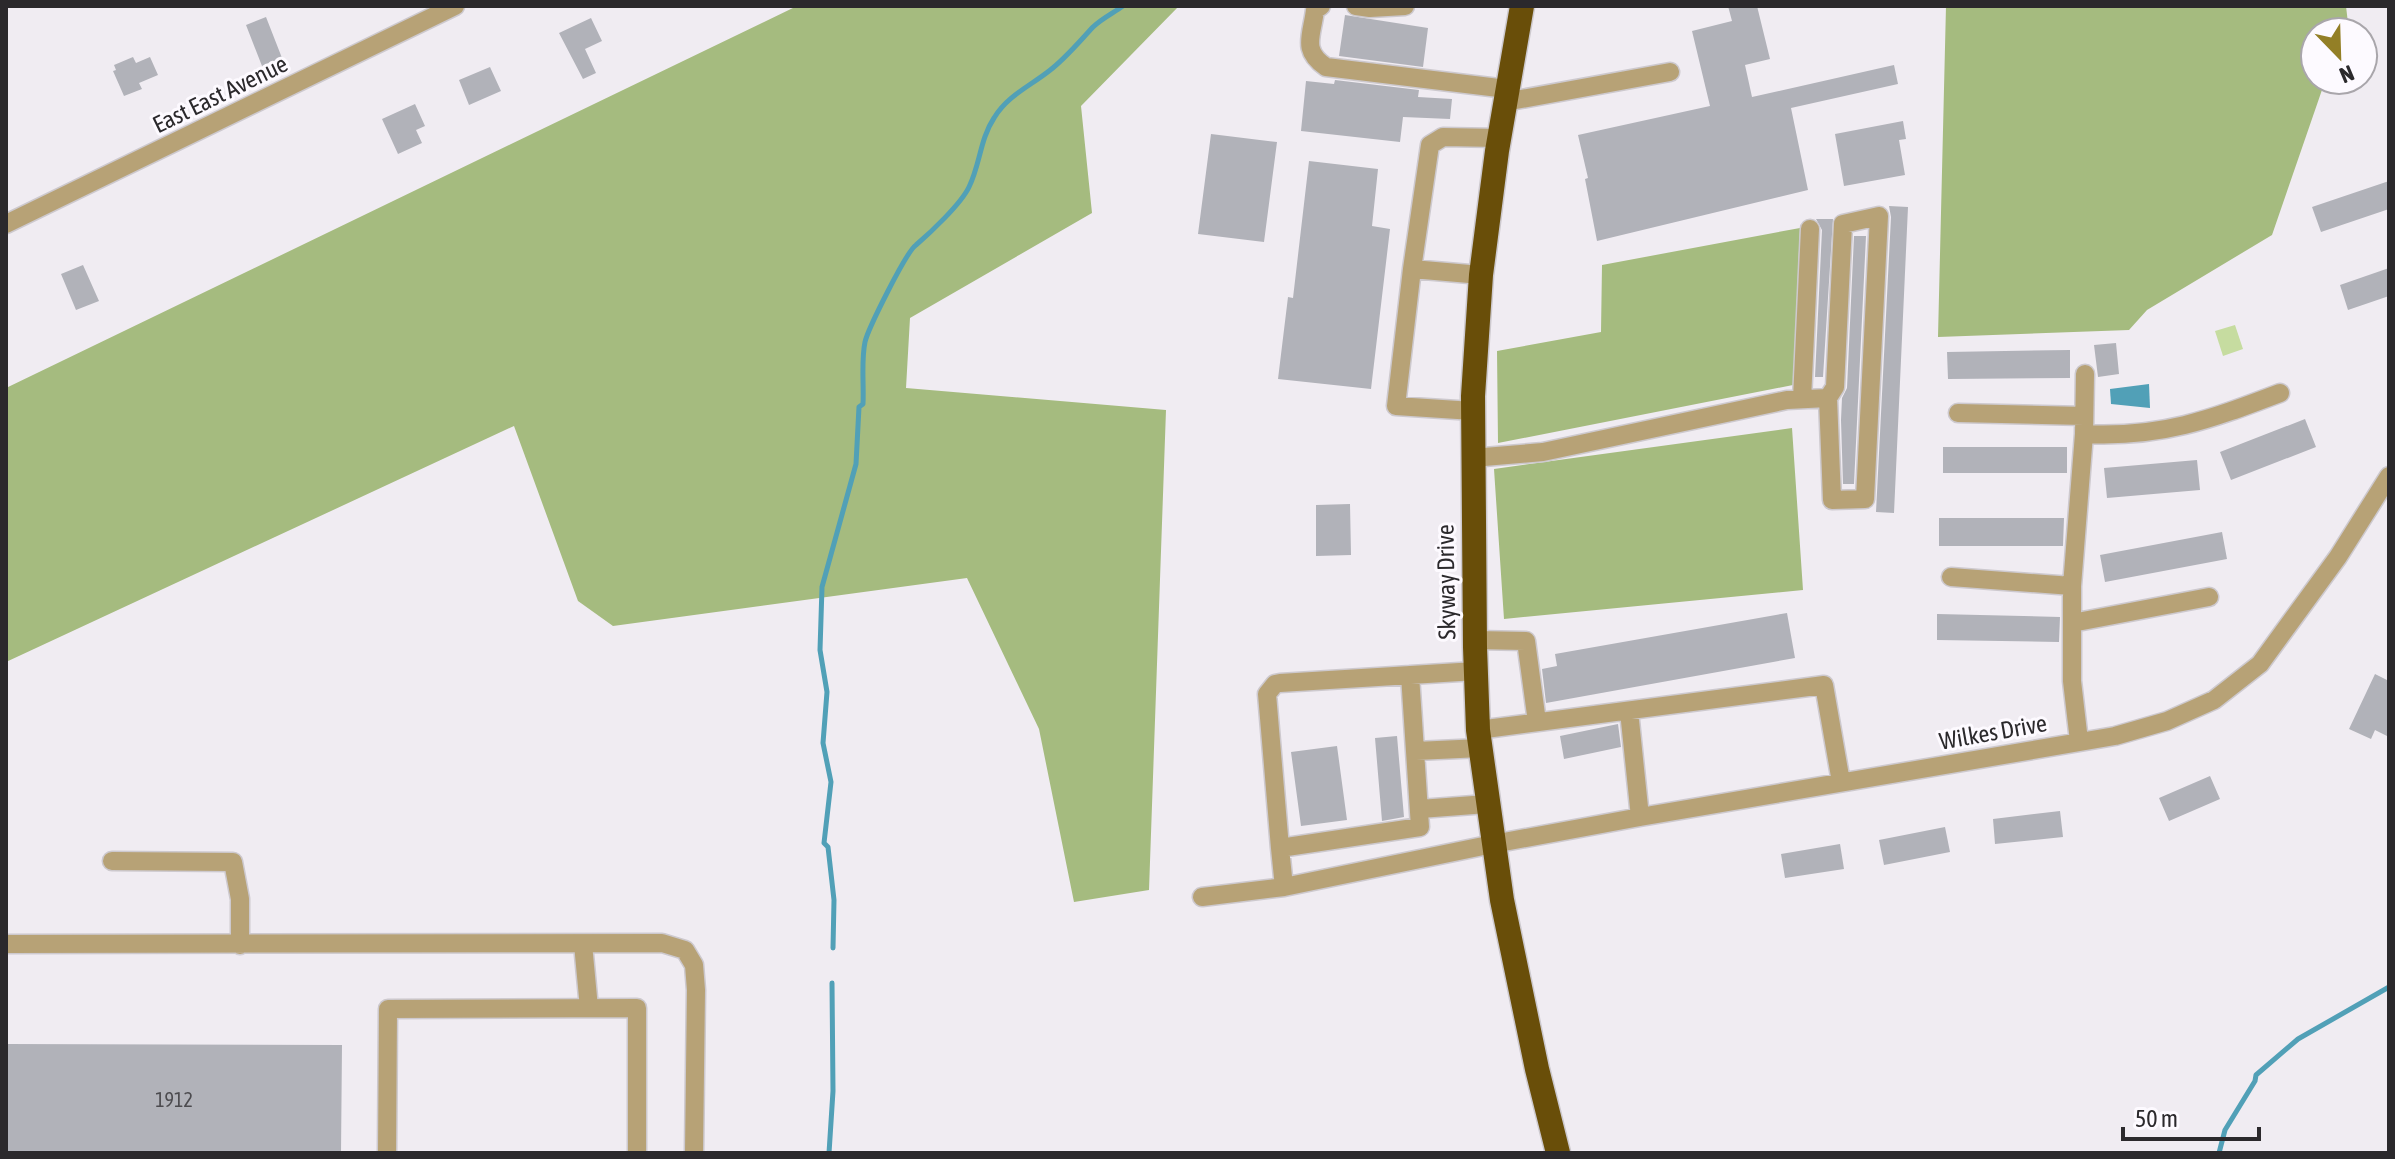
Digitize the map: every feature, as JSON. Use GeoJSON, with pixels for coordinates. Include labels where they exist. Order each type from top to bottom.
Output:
{"type":"FeatureCollection","features":[{"type":"Feature","properties":{"kind":"highway","name":"Skyway Drive"},"geometry":{"type":"LineString","coordinates":[[1522,6],[1499,138],[1481,275],[1472,458],[1476,671],[1480,739],[1493,844],[1523,1007],[1558,1153]]}},
{"type":"Feature","properties":{"kind":"street","name":"East East Avenue"},"geometry":{"type":"LineString","coordinates":[[6,224],[455,6]]}},
{"type":"Feature","properties":{"kind":"street"},"geometry":{"type":"LineString","coordinates":[[1321,6],[1315,10],[1310,51],[1313,58],[1326,67],[1506,96],[1670,72]]}},
{"type":"Feature","properties":{"kind":"street"},"geometry":{"type":"LineString","coordinates":[[1356,6],[1405,6]]}},
{"type":"Feature","properties":{"kind":"street"},"geometry":{"type":"LineString","coordinates":[[1473,411],[1396,406],[1430,145],[1443,137],[1499,138]]}},
{"type":"Feature","properties":{"kind":"street"},"geometry":{"type":"LineString","coordinates":[[1879,216],[1865,499],[1832,500],[1828,398],[1835,387],[1843,224],[1879,216]]}},
{"type":"Feature","properties":{"kind":"street"},"geometry":{"type":"LineString","coordinates":[[1802,399],[1810,229]]}},
{"type":"Feature","properties":{"kind":"street"},"geometry":{"type":"LineString","coordinates":[[1412,269],[1481,275]]}},
{"type":"Feature","properties":{"kind":"street"},"geometry":{"type":"LineString","coordinates":[[2079,741],[2072,681],[2072,586],[2085,374]]}},
{"type":"Feature","properties":{"kind":"street"},"geometry":{"type":"LineString","coordinates":[[1958,413],[2084,425],[2123,436],[2171,430],[2208,421],[2280,393]]}},
{"type":"Feature","properties":{"kind":"street"},"geometry":{"type":"LineString","coordinates":[[1472,458],[1543,452],[1787,400],[1828,398]]}},
{"type":"Feature","properties":{"kind":"street","name":"Wilkes Drive"},"geometry":{"type":"LineString","coordinates":[[1202,897],[1284,887],[1640,817],[2115,736],[2167,721],[2214,700],[2260,664],[2338,557],[2389,476]]}},
{"type":"Feature","properties":{"kind":"street"},"geometry":{"type":"LineString","coordinates":[[1951,577],[2072,586]]}},
{"type":"Feature","properties":{"kind":"street"},"geometry":{"type":"LineString","coordinates":[[2072,623],[2209,597]]}},
{"type":"Feature","properties":{"kind":"street"},"geometry":{"type":"LineString","coordinates":[[1476,640],[1526,641],[1537,722]]}},
{"type":"Feature","properties":{"kind":"street"},"geometry":{"type":"LineString","coordinates":[[1284,887],[1267,694],[1271,687],[1275,684],[1476,671]]}},
{"type":"Feature","properties":{"kind":"street"},"geometry":{"type":"LineString","coordinates":[[1280,848],[1416,829],[1422,824],[1410,675]]}},
{"type":"Feature","properties":{"kind":"street"},"geometry":{"type":"LineString","coordinates":[[1416,751],[1480,739],[1537,722],[1824,685],[1841,782]]}},
{"type":"Feature","properties":{"kind":"street"},"geometry":{"type":"LineString","coordinates":[[1629,711],[1640,817]]}},
{"type":"Feature","properties":{"kind":"street"},"geometry":{"type":"LineString","coordinates":[[1420,809],[1487,804]]}},
{"type":"Feature","properties":{"kind":"street"},"geometry":{"type":"LineString","coordinates":[[1352,838],[1357,872]]}},
{"type":"Feature","properties":{"kind":"street"},"geometry":{"type":"LineString","coordinates":[[112,861],[233,862],[240,899],[240,945]]}},
{"type":"Feature","properties":{"kind":"street"},"geometry":{"type":"LineString","coordinates":[[6,944],[662,943],[685,950],[694,965],[694,1153]]}},
{"type":"Feature","properties":{"kind":"street"},"geometry":{"type":"LineString","coordinates":[[583,944],[589,1008]]}},
{"type":"Feature","properties":{"kind":"street"},"geometry":{"type":"LineString","coordinates":[[387,1153],[388,1009],[589,1008],[637,1008],[637,1153]]}},
{"type":"Feature","properties":{"kind":"green space"},"geometry":{"type":"Polygon","coordinates":[[[797,6],[1179,6],[1081,106],[1092,213],[910,318],[906,388],[1166,410],[1149,890],[1074,902],[1039,729],[967,578],[613,626],[578,601],[514,426],[6,662],[6,388],[797,6]]]}},
{"type":"Feature","properties":{"kind":"green space"},"geometry":{"type":"Polygon","coordinates":[[[1946,6],[2346,6],[2347,16],[2299,16],[2299,96],[2320,96],[2272,235],[2147,310],[2129,330],[1938,337],[1946,6]]]}},
{"type":"Feature","properties":{"kind":"green space"},"geometry":{"type":"Polygon","coordinates":[[[1800,228],[1793,385],[1498,443],[1497,351],[1601,332],[1602,265],[1800,228]]]}},
{"type":"Feature","properties":{"kind":"green space"},"geometry":{"type":"Polygon","coordinates":[[[2235,325],[2243,349],[2223,356],[2215,331],[2235,325]]]}},
{"type":"Feature","properties":{"kind":"green space"},"geometry":{"type":"Polygon","coordinates":[[[1792,428],[1803,590],[1504,619],[1494,469],[1792,428]]]}},
{"type":"Feature","properties":{"kind":"water"},"geometry":{"type":"Polygon","coordinates":[[[2149,384],[2150,408],[2111,404],[2110,389],[2149,384]]]}},
{"type":"Feature","properties":{"kind":"building"},"geometry":{"type":"Polygon","coordinates":[[[1728,6],[1757,6],[1770,59],[1745,65],[1752,97],[1894,65],[1898,84],[1791,108],[1808,190],[1597,241],[1578,135],[1710,106],[1692,31],[1732,21],[1728,6]]]}},
{"type":"Feature","properties":{"kind":"building"},"geometry":{"type":"Polygon","coordinates":[[[1345,15],[1428,28],[1423,67],[1339,56],[1345,15]]]}},
{"type":"Feature","properties":{"kind":"building"},"geometry":{"type":"Polygon","coordinates":[[[266,17],[282,58],[262,66],[246,25],[266,17]]]}},
{"type":"Feature","properties":{"kind":"building"},"geometry":{"type":"Polygon","coordinates":[[[591,18],[602,41],[585,49],[596,73],[583,79],[559,33],[591,18]]]}},
{"type":"Feature","properties":{"kind":"building"},"geometry":{"type":"Polygon","coordinates":[[[133,57],[136,63],[150,57],[158,75],[139,83],[142,89],[124,96],[113,71],[116,70],[114,65],[133,57]]]}},
{"type":"Feature","properties":{"kind":"building"},"geometry":{"type":"Polygon","coordinates":[[[490,67],[501,91],[469,105],[459,80],[490,67]]]}},
{"type":"Feature","properties":{"kind":"building"},"geometry":{"type":"Polygon","coordinates":[[[1335,80],[1419,90],[1418,97],[1452,99],[1450,119],[1403,117],[1400,142],[1301,131],[1306,81],[1334,84],[1335,80]]]}},
{"type":"Feature","properties":{"kind":"building"},"geometry":{"type":"Polygon","coordinates":[[[415,104],[425,126],[416,130],[422,143],[398,154],[382,119],[415,104]]]}},
{"type":"Feature","properties":{"kind":"building"},"geometry":{"type":"Polygon","coordinates":[[[1903,121],[1906,139],[1899,140],[1905,175],[1844,186],[1835,134],[1903,121]]]}},
{"type":"Feature","properties":{"kind":"building"},"geometry":{"type":"Polygon","coordinates":[[[1211,134],[1277,142],[1264,242],[1198,234],[1211,134]]]}},
{"type":"Feature","properties":{"kind":"building"},"geometry":{"type":"Polygon","coordinates":[[[1309,161],[1378,169],[1372,226],[1390,229],[1371,389],[1278,379],[1288,297],[1293,298],[1309,161]]]}},
{"type":"Feature","properties":{"kind":"building"},"geometry":{"type":"Polygon","coordinates":[[[2389,181],[2389,209],[2321,232],[2312,207],[2389,181]]]}},
{"type":"Feature","properties":{"kind":"building"},"geometry":{"type":"Polygon","coordinates":[[[1889,206],[1908,207],[1894,513],[1876,512],[1891,217],[1889,206]]]}},
{"type":"Feature","properties":{"kind":"building"},"geometry":{"type":"Polygon","coordinates":[[[1816,219],[1833,219],[1823,377],[1815,377],[1822,230],[1816,219]]]}},
{"type":"Feature","properties":{"kind":"building"},"geometry":{"type":"Polygon","coordinates":[[[1854,236],[1866,236],[1854,484],[1843,484],[1841,420],[1842,398],[1847,388],[1854,236]]]}},
{"type":"Feature","properties":{"kind":"building"},"geometry":{"type":"Polygon","coordinates":[[[83,265],[99,301],[76,310],[61,274],[83,265]]]}},
{"type":"Feature","properties":{"kind":"building"},"geometry":{"type":"Polygon","coordinates":[[[2389,268],[2389,296],[2348,310],[2340,285],[2389,268]]]}},
{"type":"Feature","properties":{"kind":"building"},"geometry":{"type":"Polygon","coordinates":[[[2116,343],[2119,374],[2098,377],[2094,345],[2116,343]]]}},
{"type":"Feature","properties":{"kind":"building"},"geometry":{"type":"Polygon","coordinates":[[[2070,350],[2070,378],[1948,379],[1947,352],[2070,350]]]}},
{"type":"Feature","properties":{"kind":"building"},"geometry":{"type":"Polygon","coordinates":[[[2305,419],[2316,447],[2231,480],[2220,452],[2305,419]]]}},
{"type":"Feature","properties":{"kind":"building"},"geometry":{"type":"Polygon","coordinates":[[[1943,447],[2067,447],[2067,473],[1943,473],[1943,447]]]}},
{"type":"Feature","properties":{"kind":"building"},"geometry":{"type":"Polygon","coordinates":[[[2197,460],[2200,490],[2107,498],[2104,468],[2197,460]]]}},
{"type":"Feature","properties":{"kind":"building"},"geometry":{"type":"Polygon","coordinates":[[[1350,504],[1351,555],[1316,556],[1316,505],[1350,504]]]}},
{"type":"Feature","properties":{"kind":"building"},"geometry":{"type":"Polygon","coordinates":[[[1939,518],[2064,518],[2063,546],[1939,546],[1939,518]]]}},
{"type":"Feature","properties":{"kind":"building"},"geometry":{"type":"Polygon","coordinates":[[[2222,532],[2227,559],[2105,582],[2100,555],[2222,532]]]}},
{"type":"Feature","properties":{"kind":"building"},"geometry":{"type":"Polygon","coordinates":[[[1787,613],[1795,658],[1546,703],[1542,669],[1557,666],[1555,654],[1787,613]]]}},
{"type":"Feature","properties":{"kind":"building"},"geometry":{"type":"Polygon","coordinates":[[[1937,614],[2060,617],[2059,642],[1937,640],[1937,614]]]}},
{"type":"Feature","properties":{"kind":"building"},"geometry":{"type":"Polygon","coordinates":[[[2375,674],[2389,681],[2389,737],[2375,730],[2371,739],[2349,729],[2375,674]]]}},
{"type":"Feature","properties":{"kind":"building"},"geometry":{"type":"Polygon","coordinates":[[[1618,724],[1621,747],[1564,759],[1560,736],[1618,724]]]}},
{"type":"Feature","properties":{"kind":"building"},"geometry":{"type":"Polygon","coordinates":[[[1397,736],[1404,817],[1382,821],[1375,738],[1397,736]]]}},
{"type":"Feature","properties":{"kind":"building"},"geometry":{"type":"Polygon","coordinates":[[[1337,746],[1347,820],[1301,826],[1291,752],[1337,746]]]}},
{"type":"Feature","properties":{"kind":"building"},"geometry":{"type":"Polygon","coordinates":[[[2210,776],[2220,799],[2169,821],[2159,798],[2210,776]]]}},
{"type":"Feature","properties":{"kind":"building"},"geometry":{"type":"Polygon","coordinates":[[[2060,811],[2063,837],[1995,844],[1993,819],[2060,811]]]}},
{"type":"Feature","properties":{"kind":"building"},"geometry":{"type":"Polygon","coordinates":[[[1945,827],[1950,852],[1884,865],[1879,840],[1945,827]]]}},
{"type":"Feature","properties":{"kind":"building"},"geometry":{"type":"Polygon","coordinates":[[[1840,844],[1844,869],[1785,878],[1781,854],[1840,844]]]}},
{"type":"Feature","properties":{"kind":"building"},"geometry":{"type":"Polygon","coordinates":[[[6,1044],[342,1045],[341,1153],[6,1153],[6,1044]]]}},
{"type":"Feature","properties":{"kind":"waterway"},"geometry":{"type":"LineString","coordinates":[[833,948],[834,900],[828,847],[824,843],[831,782],[823,743],[827,692],[820,650],[822,587],[856,464],[859,407],[863,404],[865,342],[904,261],[965,194],[989,126],[999,110],[1061,61],[1096,24],[1123,6]]}},
{"type":"Feature","properties":{"kind":"waterway"},"geometry":{"type":"LineString","coordinates":[[829,1153],[833,1091],[832,983]]}},
{"type":"Feature","properties":{"kind":"waterway"},"geometry":{"type":"LineString","coordinates":[[2219,1153],[2225,1130],[2256,1075],[2298,1039],[2389,987]]}}]}
